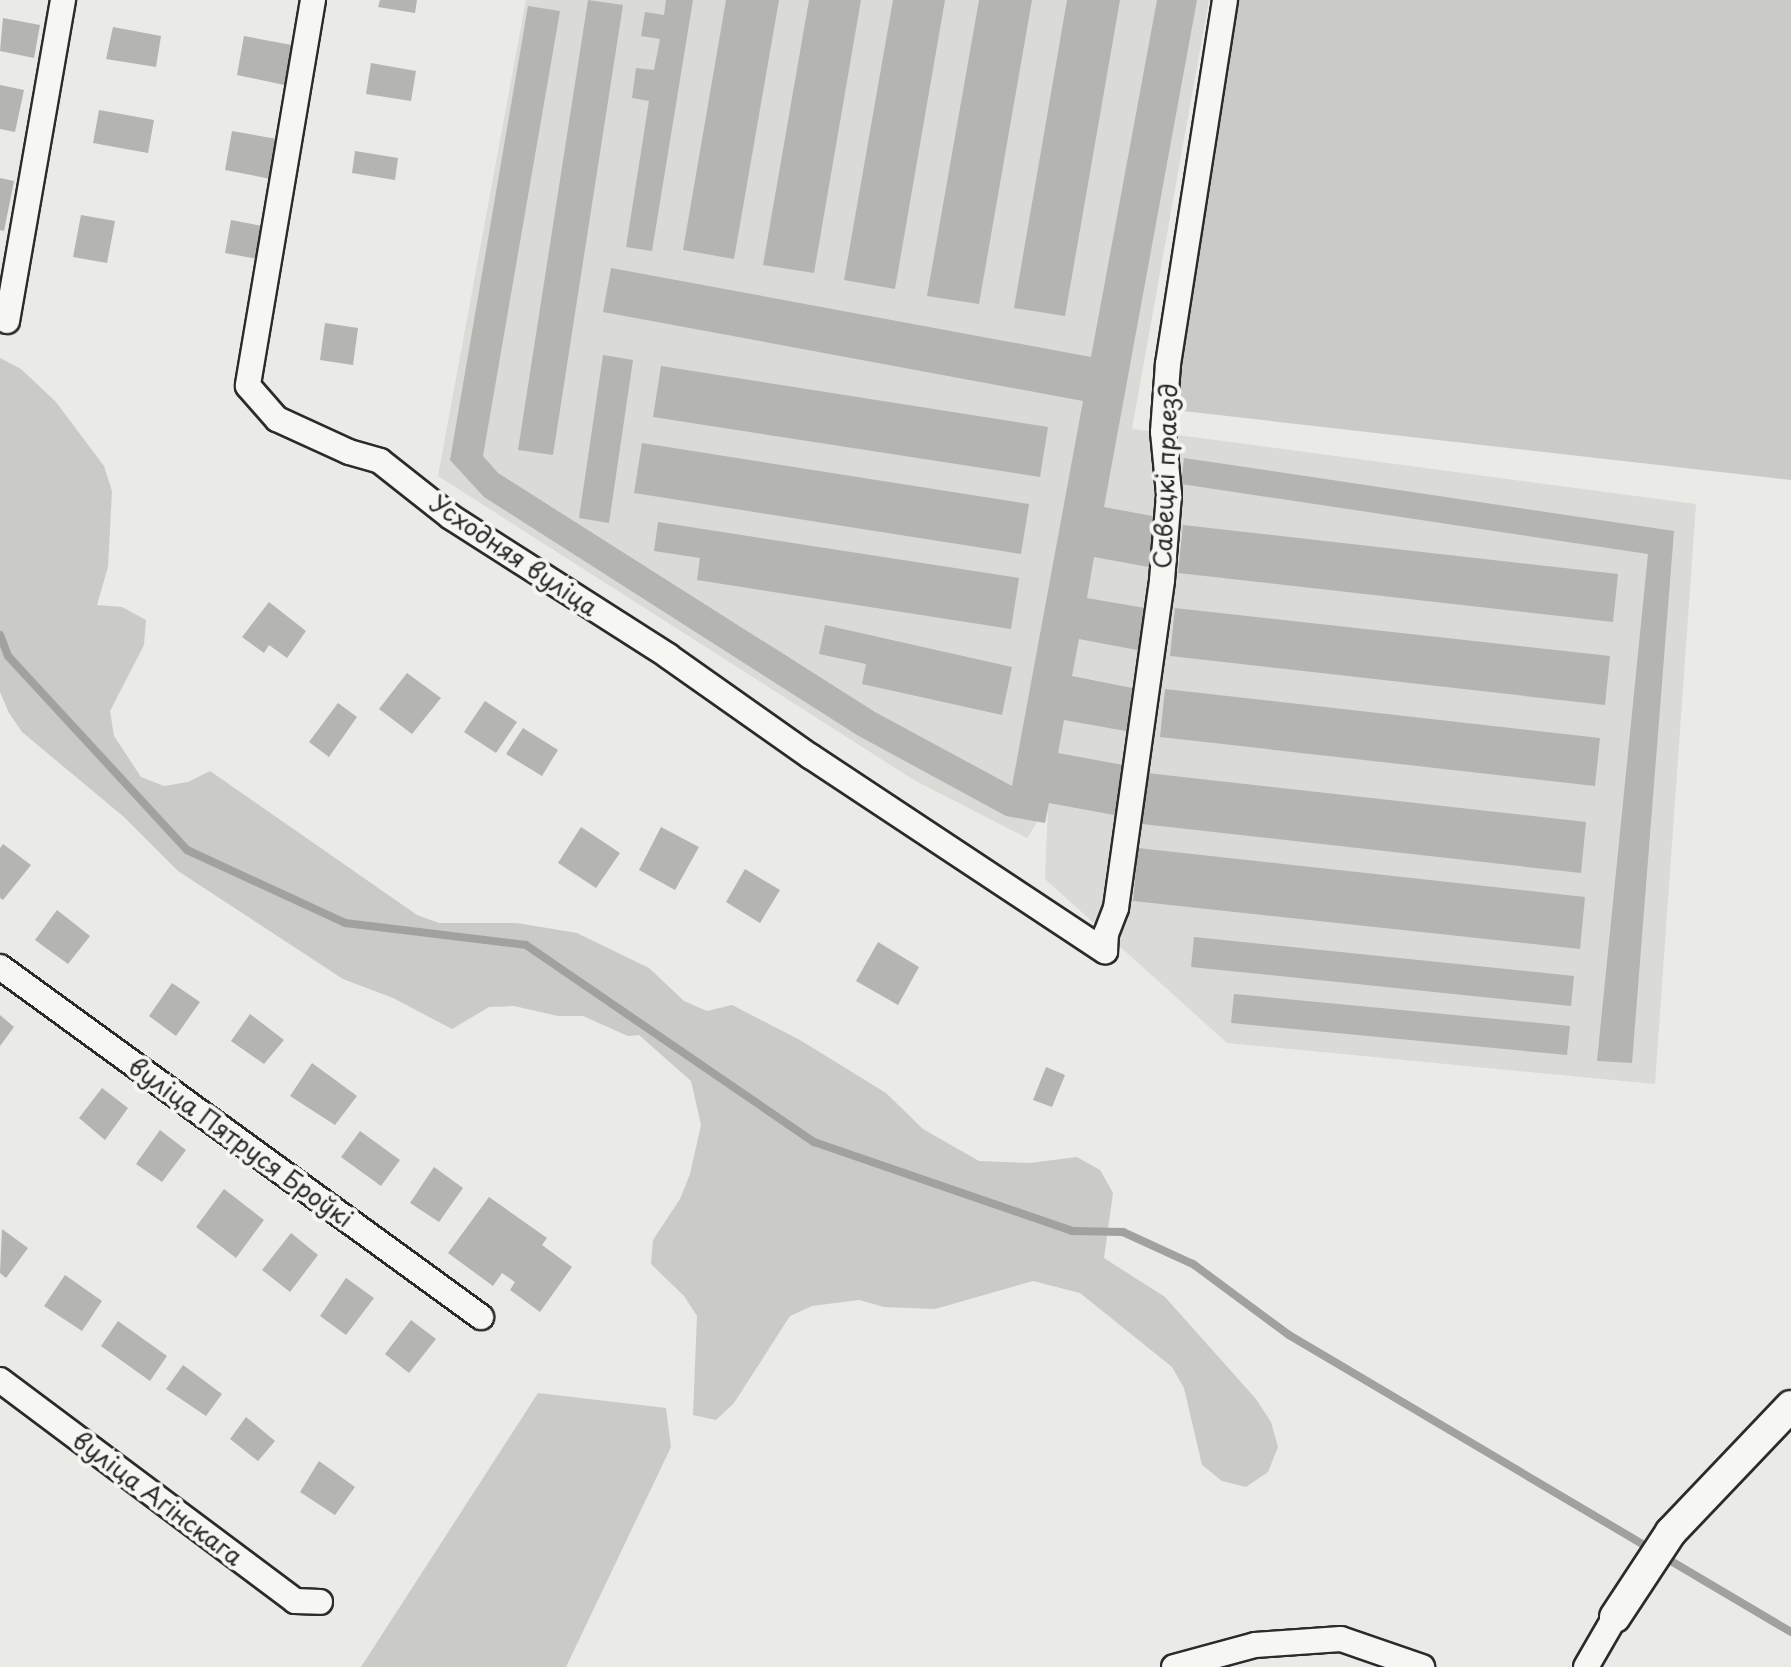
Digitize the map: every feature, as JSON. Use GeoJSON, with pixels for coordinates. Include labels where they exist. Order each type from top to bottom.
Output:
{"type":"FeatureCollection","features":[{"type":"Feature","properties":{"kind":"street"},"geometry":{"type":"LineString","coordinates":[[7,321],[63,0]]}},
{"type":"Feature","properties":{"kind":"street","name":"Усходняя вуліца"},"geometry":{"type":"LineString","coordinates":[[313,0],[248,386],[277,419],[349,452],[380,461],[451,517],[668,656],[810,756],[1105,951]]}},
{"type":"Feature","properties":{"kind":"street","name":"Савецкі праезд"},"geometry":{"type":"LineString","coordinates":[[1105,951],[1106,934],[1116,908],[1162,580],[1169,494],[1163,432],[1168,364],[1225,0]]}},
{"type":"Feature","properties":{"kind":"street","name":"вуліца Пятруся Броўкі"},"geometry":{"type":"LineString","coordinates":[[0,967],[481,1317]]}},
{"type":"Feature","properties":{"kind":"street","name":"вуліца Агінскага"},"geometry":{"type":"LineString","coordinates":[[0,1380],[295,1601],[320,1602]]}},
{"type":"Feature","properties":{"kind":"street"},"geometry":{"type":"LineString","coordinates":[[1586,1667],[1671,1532],[1791,1406]]}},
{"type":"Feature","properties":{"kind":"street"},"geometry":{"type":"LineString","coordinates":[[1174,1667],[1255,1645],[1341,1639],[1422,1667]]}},
{"type":"Feature","properties":{"kind":"shaded area"},"geometry":{"type":"Polygon","coordinates":[[[526,0],[1209,0],[1132,429],[1696,504],[1655,1084],[1227,1043],[1045,879],[1048,805],[1027,838],[914,780],[438,476],[526,0]]]}},
{"type":"Feature","properties":{"kind":"shaded area"},"geometry":{"type":"Polygon","coordinates":[[[1237,0],[1791,0],[1791,480],[1174,410],[1237,0]]]}},
{"type":"Feature","properties":{"kind":"shaded area"},"geometry":{"type":"Polygon","coordinates":[[[0,358],[21,369],[56,402],[104,466],[112,491],[108,567],[97,605],[122,607],[146,620],[144,645],[110,711],[114,736],[141,777],[164,786],[188,782],[210,771],[417,915],[439,923],[517,923],[577,933],[649,968],[684,1001],[707,1011],[732,1005],[800,1040],[886,1093],[923,1129],[979,1161],[1030,1163],[1077,1157],[1100,1170],[1113,1193],[1104,1258],[1165,1297],[1256,1399],[1271,1422],[1278,1447],[1268,1472],[1246,1487],[1222,1481],[1202,1465],[1184,1388],[1172,1367],[1080,1293],[1033,1281],[935,1309],[884,1307],[859,1300],[812,1306],[790,1316],[734,1403],[716,1420],[693,1415],[697,1316],[684,1296],[651,1264],[653,1240],[680,1199],[690,1174],[701,1125],[691,1081],[639,1035],[628,1036],[583,1016],[558,1016],[514,1006],[489,1007],[452,1029],[393,998],[343,979],[178,871],[124,817],[22,732],[9,713],[0,692],[0,358]]]}},
{"type":"Feature","properties":{"kind":"shaded area"},"geometry":{"type":"Polygon","coordinates":[[[538,1393],[666,1408],[671,1447],[566,1667],[361,1667],[538,1393]]]}},
{"type":"Feature","properties":{"kind":"building"},"geometry":{"type":"Polygon","coordinates":[[[380,0],[417,0],[415,13],[378,7],[380,0]]]}},
{"type":"Feature","properties":{"kind":"building"},"geometry":{"type":"Polygon","coordinates":[[[588,0],[623,5],[553,455],[518,450],[588,0]]]}},
{"type":"Feature","properties":{"kind":"building"},"geometry":{"type":"Polygon","coordinates":[[[666,0],[693,0],[652,251],[626,247],[649,101],[632,98],[636,68],[654,70],[660,39],[641,36],[645,12],[664,15],[666,0]]]}},
{"type":"Feature","properties":{"kind":"building"},"geometry":{"type":"Polygon","coordinates":[[[726,0],[779,0],[734,259],[683,250],[726,0]]]}},
{"type":"Feature","properties":{"kind":"building"},"geometry":{"type":"Polygon","coordinates":[[[809,0],[861,0],[814,273],[763,265],[809,0]]]}},
{"type":"Feature","properties":{"kind":"building"},"geometry":{"type":"Polygon","coordinates":[[[893,0],[945,0],[895,289],[844,280],[893,0]]]}},
{"type":"Feature","properties":{"kind":"building"},"geometry":{"type":"Polygon","coordinates":[[[979,0],[1032,0],[979,304],[927,296],[979,0]]]}},
{"type":"Feature","properties":{"kind":"building"},"geometry":{"type":"Polygon","coordinates":[[[1067,0],[1120,0],[1065,316],[1014,308],[1067,0]]]}},
{"type":"Feature","properties":{"kind":"building"},"geometry":{"type":"Polygon","coordinates":[[[1157,0],[1197,0],[1104,507],[1163,518],[1154,568],[1094,557],[1087,598],[1150,609],[1142,651],[1079,639],[1072,676],[1142,690],[1137,733],[1064,720],[1058,753],[1134,767],[1125,817],[1049,803],[1045,823],[1006,816],[857,735],[484,497],[450,460],[528,6],[560,11],[483,456],[498,473],[875,712],[1012,786],[1083,401],[603,312],[611,268],[1091,357],[1157,0]]]}},
{"type":"Feature","properties":{"kind":"building"},"geometry":{"type":"Polygon","coordinates":[[[3,18],[40,25],[34,58],[0,51],[3,18]]]}},
{"type":"Feature","properties":{"kind":"building"},"geometry":{"type":"Polygon","coordinates":[[[113,27],[161,36],[156,67],[106,59],[113,27]]]}},
{"type":"Feature","properties":{"kind":"building"},"geometry":{"type":"Polygon","coordinates":[[[244,36],[297,46],[289,86],[237,75],[244,36]]]}},
{"type":"Feature","properties":{"kind":"building"},"geometry":{"type":"Polygon","coordinates":[[[371,63],[416,71],[411,101],[366,94],[371,63]]]}},
{"type":"Feature","properties":{"kind":"building"},"geometry":{"type":"Polygon","coordinates":[[[0,85],[24,90],[15,132],[0,129],[0,85]]]}},
{"type":"Feature","properties":{"kind":"building"},"geometry":{"type":"Polygon","coordinates":[[[99,110],[154,120],[148,153],[93,143],[99,110]]]}},
{"type":"Feature","properties":{"kind":"building"},"geometry":{"type":"Polygon","coordinates":[[[232,131],[283,140],[276,180],[225,170],[232,131]]]}},
{"type":"Feature","properties":{"kind":"building"},"geometry":{"type":"Polygon","coordinates":[[[355,151],[398,158],[395,180],[352,173],[355,151]]]}},
{"type":"Feature","properties":{"kind":"building"},"geometry":{"type":"Polygon","coordinates":[[[0,178],[14,181],[4,231],[0,230],[0,178]]]}},
{"type":"Feature","properties":{"kind":"building"},"geometry":{"type":"Polygon","coordinates":[[[81,215],[115,221],[107,263],[73,257],[81,215]]]}},
{"type":"Feature","properties":{"kind":"building"},"geometry":{"type":"Polygon","coordinates":[[[231,220],[262,226],[257,259],[225,253],[231,220]]]}},
{"type":"Feature","properties":{"kind":"building"},"geometry":{"type":"Polygon","coordinates":[[[325,323],[358,328],[353,365],[320,360],[325,323]]]}},
{"type":"Feature","properties":{"kind":"building"},"geometry":{"type":"Polygon","coordinates":[[[603,355],[633,360],[609,523],[579,518],[603,355]]]}},
{"type":"Feature","properties":{"kind":"building"},"geometry":{"type":"Polygon","coordinates":[[[661,366],[1048,427],[1040,477],[653,417],[661,366]]]}},
{"type":"Feature","properties":{"kind":"building"},"geometry":{"type":"Polygon","coordinates":[[[642,443],[1029,504],[1021,554],[634,493],[642,443]]]}},
{"type":"Feature","properties":{"kind":"building"},"geometry":{"type":"Polygon","coordinates":[[[1184,458],[1674,531],[1632,1063],[1597,1061],[1648,554],[1181,484],[1184,458]]]}},
{"type":"Feature","properties":{"kind":"building"},"geometry":{"type":"Polygon","coordinates":[[[658,522],[1019,578],[1011,629],[697,580],[700,558],[654,551],[658,522]]]}},
{"type":"Feature","properties":{"kind":"building"},"geometry":{"type":"Polygon","coordinates":[[[1183,525],[1618,574],[1613,622],[1178,573],[1183,525]]]}},
{"type":"Feature","properties":{"kind":"building"},"geometry":{"type":"Polygon","coordinates":[[[269,602],[306,631],[287,658],[269,645],[264,653],[242,637],[269,602]]]}},
{"type":"Feature","properties":{"kind":"building"},"geometry":{"type":"Polygon","coordinates":[[[1175,608],[1610,656],[1605,705],[1170,656],[1175,608]]]}},
{"type":"Feature","properties":{"kind":"building"},"geometry":{"type":"Polygon","coordinates":[[[825,625],[1012,667],[1002,715],[862,684],[866,664],[819,654],[825,625]]]}},
{"type":"Feature","properties":{"kind":"building"},"geometry":{"type":"Polygon","coordinates":[[[407,673],[441,698],[412,734],[379,709],[407,673]]]}},
{"type":"Feature","properties":{"kind":"building"},"geometry":{"type":"Polygon","coordinates":[[[1165,689],[1600,738],[1595,786],[1160,737],[1165,689]]]}},
{"type":"Feature","properties":{"kind":"building"},"geometry":{"type":"Polygon","coordinates":[[[485,701],[517,722],[496,753],[464,732],[485,701]]]}},
{"type":"Feature","properties":{"kind":"building"},"geometry":{"type":"Polygon","coordinates":[[[338,703],[357,717],[329,757],[309,742],[338,703]]]}},
{"type":"Feature","properties":{"kind":"building"},"geometry":{"type":"Polygon","coordinates":[[[523,728],[558,750],[542,776],[506,754],[523,728]]]}},
{"type":"Feature","properties":{"kind":"building"},"geometry":{"type":"Polygon","coordinates":[[[1147,773],[1586,822],[1581,873],[1142,824],[1147,773]]]}},
{"type":"Feature","properties":{"kind":"building"},"geometry":{"type":"Polygon","coordinates":[[[581,827],[620,853],[596,888],[558,863],[581,827]]]}},
{"type":"Feature","properties":{"kind":"building"},"geometry":{"type":"Polygon","coordinates":[[[661,827],[699,847],[675,890],[639,870],[661,827]]]}},
{"type":"Feature","properties":{"kind":"building"},"geometry":{"type":"Polygon","coordinates":[[[3,844],[31,865],[3,900],[0,898],[0,848],[3,844]]]}},
{"type":"Feature","properties":{"kind":"building"},"geometry":{"type":"Polygon","coordinates":[[[1138,848],[1585,897],[1580,949],[1133,901],[1138,848]]]}},
{"type":"Feature","properties":{"kind":"building"},"geometry":{"type":"Polygon","coordinates":[[[745,869],[780,890],[760,923],[726,902],[745,869]]]}},
{"type":"Feature","properties":{"kind":"building"},"geometry":{"type":"Polygon","coordinates":[[[57,910],[90,936],[68,964],[35,940],[57,910]]]}},
{"type":"Feature","properties":{"kind":"building"},"geometry":{"type":"Polygon","coordinates":[[[1194,937],[1574,976],[1571,1006],[1191,967],[1194,937]]]}},
{"type":"Feature","properties":{"kind":"building"},"geometry":{"type":"Polygon","coordinates":[[[878,942],[919,967],[898,1005],[856,981],[878,942]]]}},
{"type":"Feature","properties":{"kind":"building"},"geometry":{"type":"Polygon","coordinates":[[[172,983],[200,1002],[176,1036],[149,1016],[172,983]]]}},
{"type":"Feature","properties":{"kind":"building"},"geometry":{"type":"Polygon","coordinates":[[[1234,994],[1570,1026],[1567,1055],[1231,1023],[1234,994]]]}},
{"type":"Feature","properties":{"kind":"building"},"geometry":{"type":"Polygon","coordinates":[[[250,1014],[284,1040],[264,1064],[231,1041],[250,1014]]]}},
{"type":"Feature","properties":{"kind":"building"},"geometry":{"type":"Polygon","coordinates":[[[0,1015],[14,1027],[0,1046],[0,1015]]]}},
{"type":"Feature","properties":{"kind":"building"},"geometry":{"type":"Polygon","coordinates":[[[312,1063],[357,1096],[335,1125],[290,1096],[312,1063]]]}},
{"type":"Feature","properties":{"kind":"building"},"geometry":{"type":"Polygon","coordinates":[[[1046,1067],[1065,1075],[1052,1107],[1033,1100],[1046,1067]]]}},
{"type":"Feature","properties":{"kind":"building"},"geometry":{"type":"Polygon","coordinates":[[[102,1088],[128,1108],[105,1140],[79,1118],[102,1088]]]}},
{"type":"Feature","properties":{"kind":"building"},"geometry":{"type":"Polygon","coordinates":[[[160,1130],[186,1150],[162,1182],[136,1164],[160,1130]]]}},
{"type":"Feature","properties":{"kind":"building"},"geometry":{"type":"Polygon","coordinates":[[[360,1131],[400,1160],[381,1186],[341,1157],[360,1131]]]}},
{"type":"Feature","properties":{"kind":"building"},"geometry":{"type":"Polygon","coordinates":[[[434,1167],[463,1188],[439,1222],[410,1203],[434,1167]]]}},
{"type":"Feature","properties":{"kind":"building"},"geometry":{"type":"Polygon","coordinates":[[[224,1189],[264,1220],[236,1258],[196,1227],[224,1189]]]}},
{"type":"Feature","properties":{"kind":"building"},"geometry":{"type":"Polygon","coordinates":[[[489,1197],[547,1238],[542,1245],[572,1267],[540,1312],[510,1290],[515,1282],[502,1273],[493,1286],[448,1253],[489,1197]]]}},
{"type":"Feature","properties":{"kind":"building"},"geometry":{"type":"Polygon","coordinates":[[[2,1229],[28,1248],[6,1278],[0,1273],[2,1229]]]}},
{"type":"Feature","properties":{"kind":"building"},"geometry":{"type":"Polygon","coordinates":[[[291,1233],[318,1255],[290,1292],[262,1270],[291,1233]]]}},
{"type":"Feature","properties":{"kind":"building"},"geometry":{"type":"Polygon","coordinates":[[[65,1275],[102,1301],[82,1331],[44,1306],[65,1275]]]}},
{"type":"Feature","properties":{"kind":"building"},"geometry":{"type":"Polygon","coordinates":[[[346,1278],[374,1298],[346,1335],[320,1316],[346,1278]]]}},
{"type":"Feature","properties":{"kind":"building"},"geometry":{"type":"Polygon","coordinates":[[[411,1320],[436,1339],[409,1373],[385,1354],[411,1320]]]}},
{"type":"Feature","properties":{"kind":"building"},"geometry":{"type":"Polygon","coordinates":[[[118,1321],[167,1356],[150,1381],[101,1346],[118,1321]]]}},
{"type":"Feature","properties":{"kind":"building"},"geometry":{"type":"Polygon","coordinates":[[[183,1365],[222,1394],[206,1416],[166,1389],[183,1365]]]}},
{"type":"Feature","properties":{"kind":"building"},"geometry":{"type":"Polygon","coordinates":[[[246,1417],[275,1441],[258,1461],[230,1439],[246,1417]]]}},
{"type":"Feature","properties":{"kind":"building"},"geometry":{"type":"Polygon","coordinates":[[[319,1461],[355,1487],[335,1515],[300,1492],[319,1461]]]}},
{"type":"Feature","properties":{"kind":"waterway"},"geometry":{"type":"LineString","coordinates":[[0,635],[8,656],[187,850],[345,923],[526,945],[814,1142],[1072,1231],[1123,1232],[1193,1264],[1289,1335],[1791,1632]]}}]}
